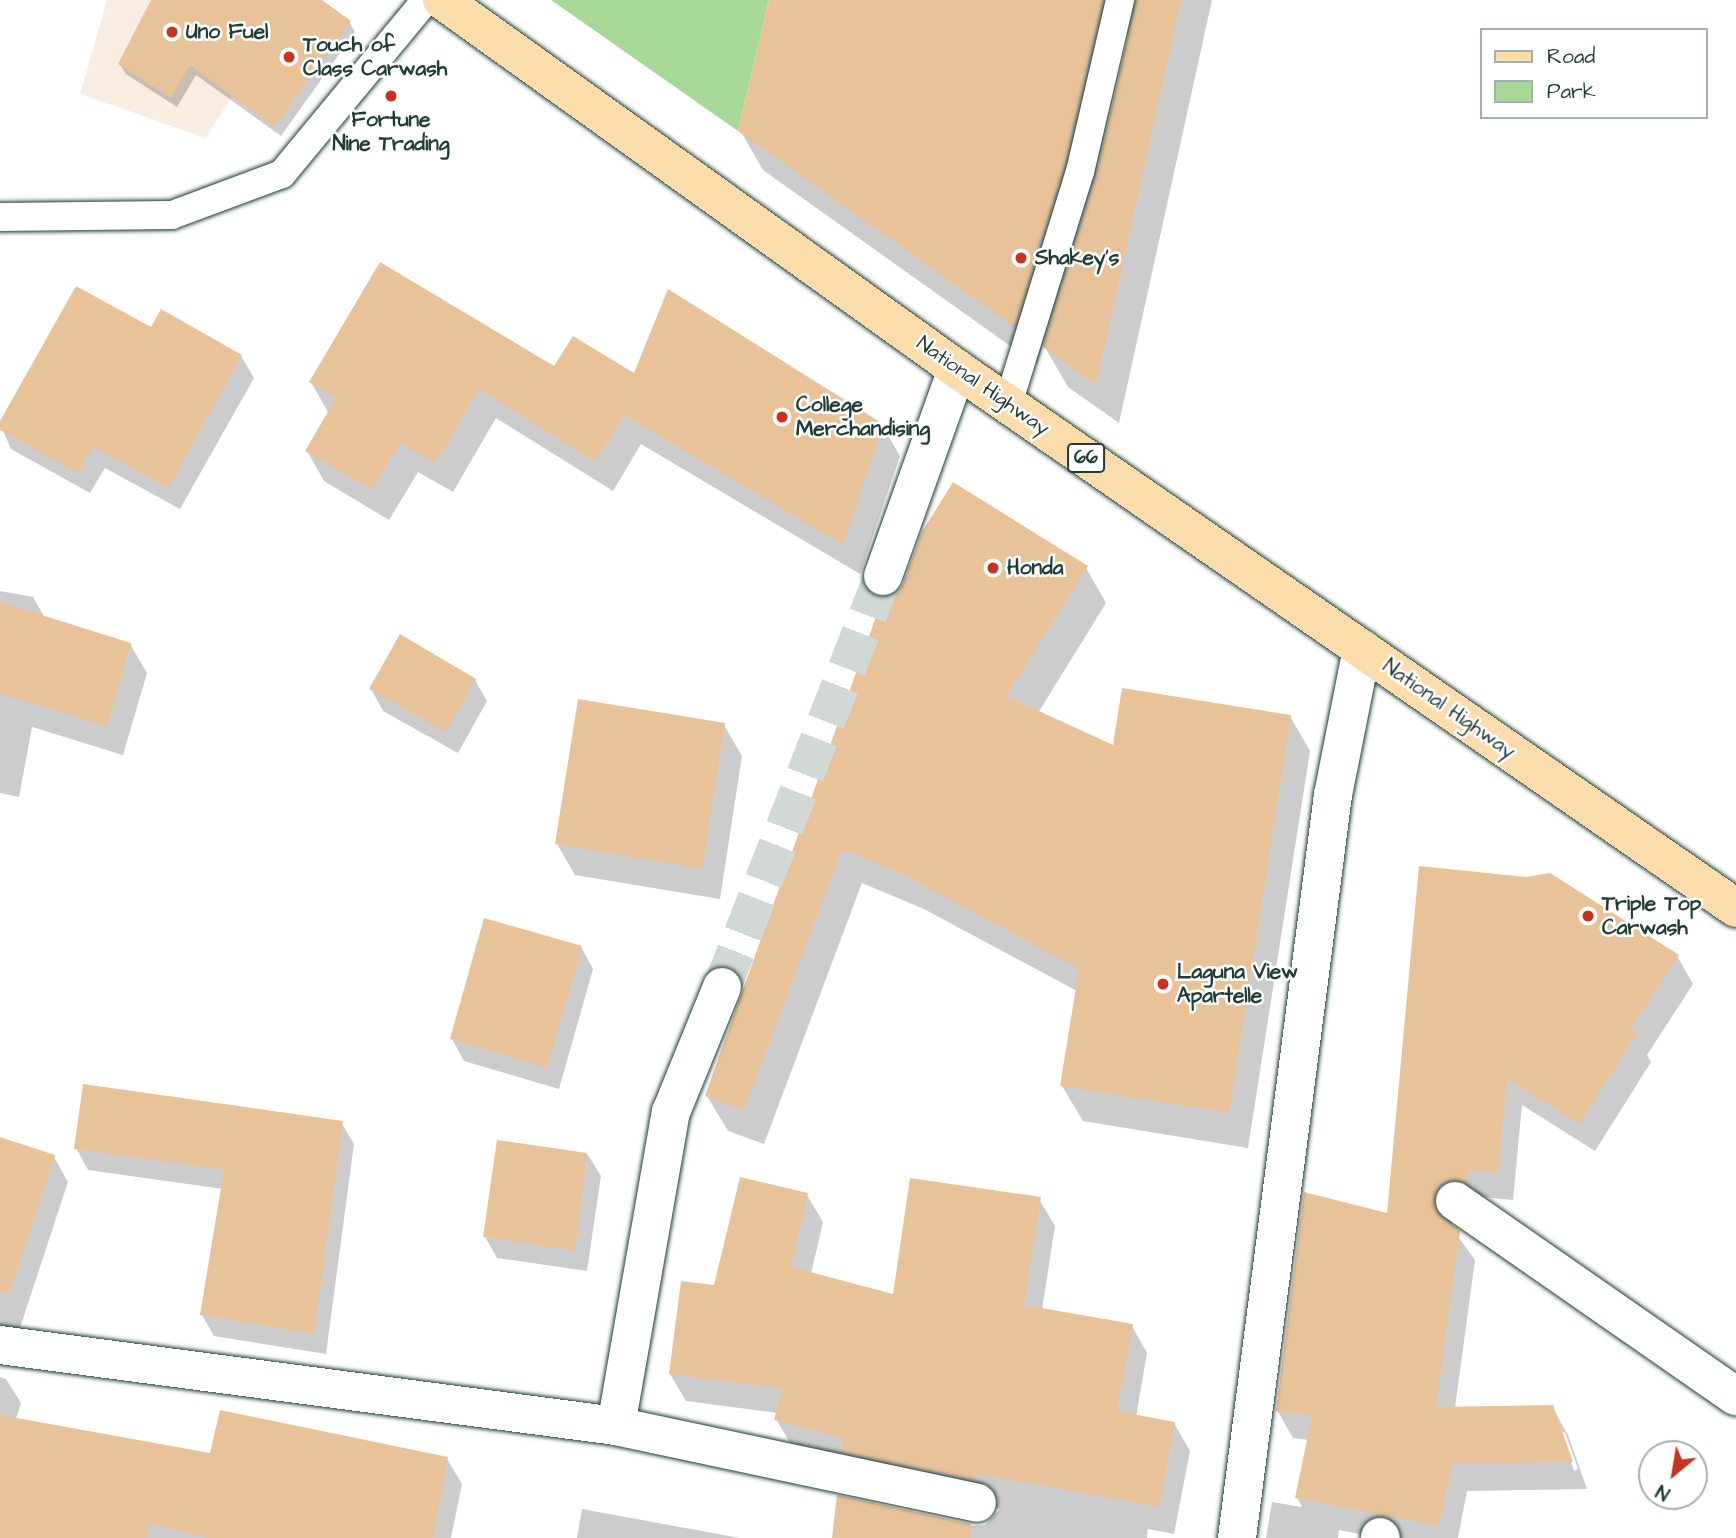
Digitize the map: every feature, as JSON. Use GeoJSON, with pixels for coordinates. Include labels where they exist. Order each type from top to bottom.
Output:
{"type":"FeatureCollection","features":[{"type":"Feature","properties":{"kind":"main road","name":"National Highway"},"geometry":{"type":"LineString","coordinates":[[442,0],[957,369],[1736,908]]}},
{"type":"Feature","properties":{"kind":"street"},"geometry":{"type":"LineString","coordinates":[[883,576],[957,369]]}},
{"type":"Feature","properties":{"kind":"street"},"geometry":{"type":"LineString","coordinates":[[1237,1538],[1333,795],[1362,649]]}},
{"type":"Feature","properties":{"kind":"street"},"geometry":{"type":"LineString","coordinates":[[616,1426],[671,1112],[722,987]]}},
{"type":"Feature","properties":{"kind":"street"},"geometry":{"type":"LineString","coordinates":[[1455,1201],[1736,1396]]}},
{"type":"Feature","properties":{"kind":"street"},"geometry":{"type":"LineString","coordinates":[[0,1345],[616,1426],[977,1503]]}},
{"type":"Feature","properties":{"kind":"lane"},"geometry":{"type":"LineString","coordinates":[[0,217],[172,215],[282,174],[426,0]]}},
{"type":"Feature","properties":{"kind":"lane"},"geometry":{"type":"LineString","coordinates":[[1008,404],[1080,172],[1120,0]]}},
{"type":"Feature","properties":{"kind":"shaded area"},"geometry":{"type":"Polygon","coordinates":[[[107,0],[290,0],[206,138],[80,94],[107,0]]]}},
{"type":"Feature","properties":{"kind":"green space"},"geometry":{"type":"Polygon","coordinates":[[[551,0],[769,0],[738,131],[551,0]]]}},
{"type":"Feature","properties":{"kind":"building"},"geometry":{"type":"Polygon","coordinates":[[[151,0],[322,0],[351,21],[274,127],[190,65],[171,98],[118,64],[151,0]]]}},
{"type":"Feature","properties":{"kind":"building","name":"Shakey's"},"geometry":{"type":"Polygon","coordinates":[[[769,0],[1103,0],[1064,168],[1014,327],[738,131],[769,0]]]}},
{"type":"Feature","properties":{"kind":"building"},"geometry":{"type":"Polygon","coordinates":[[[1136,0],[1181,0],[1096,385],[1043,347],[1096,176],[1136,0]]]}},
{"type":"Feature","properties":{"kind":"building"},"geometry":{"type":"Polygon","coordinates":[[[380,262],[554,366],[573,336],[634,373],[668,289],[883,424],[843,545],[624,415],[595,462],[479,389],[435,463],[400,443],[372,490],[305,451],[336,398],[309,382],[380,262]]]}},
{"type":"Feature","properties":{"kind":"building"},"geometry":{"type":"Polygon","coordinates":[[[76,286],[151,327],[161,309],[242,355],[168,488],[93,447],[78,473],[0,430],[0,421],[76,286]]]}},
{"type":"Feature","properties":{"kind":"building"},"geometry":{"type":"Polygon","coordinates":[[[953,482],[1088,566],[1006,696],[1113,745],[1122,688],[1291,715],[1229,1113],[1060,1086],[1079,969],[902,874],[842,849],[744,1110],[705,1096],[883,597],[897,593],[903,584],[922,532],[953,482]]]}},
{"type":"Feature","properties":{"kind":"building"},"geometry":{"type":"Polygon","coordinates":[[[0,602],[131,643],[107,726],[0,694],[0,602]]]}},
{"type":"Feature","properties":{"kind":"building"},"geometry":{"type":"Polygon","coordinates":[[[400,634],[476,679],[445,732],[369,689],[400,634]]]}},
{"type":"Feature","properties":{"kind":"building"},"geometry":{"type":"Polygon","coordinates":[[[578,699],[725,723],[702,869],[555,844],[578,699]]]}},
{"type":"Feature","properties":{"kind":"building"},"geometry":{"type":"Polygon","coordinates":[[[1419,866],[1526,877],[1550,873],[1679,955],[1630,1029],[1637,1033],[1579,1124],[1507,1079],[1498,1173],[1468,1170],[1466,1183],[1446,1181],[1437,1189],[1436,1211],[1460,1231],[1436,1407],[1553,1405],[1573,1462],[1452,1464],[1439,1526],[1295,1498],[1312,1416],[1276,1411],[1304,1192],[1387,1213],[1419,866]]]}},
{"type":"Feature","properties":{"kind":"building"},"geometry":{"type":"Polygon","coordinates":[[[484,918],[582,946],[547,1068],[450,1039],[484,918]]]}},
{"type":"Feature","properties":{"kind":"building"},"geometry":{"type":"Polygon","coordinates":[[[83,1084],[343,1121],[314,1334],[200,1315],[224,1170],[74,1149],[83,1084]]]}},
{"type":"Feature","properties":{"kind":"building"},"geometry":{"type":"Polygon","coordinates":[[[0,1137],[55,1155],[9,1294],[0,1293],[0,1137]]]}},
{"type":"Feature","properties":{"kind":"building"},"geometry":{"type":"Polygon","coordinates":[[[497,1140],[587,1153],[575,1251],[483,1237],[497,1140]]]}},
{"type":"Feature","properties":{"kind":"building"},"geometry":{"type":"Polygon","coordinates":[[[740,1177],[808,1193],[791,1267],[893,1294],[910,1178],[1041,1197],[1024,1305],[1133,1324],[1117,1411],[1175,1422],[1159,1507],[977,1474],[976,1480],[841,1452],[843,1438],[774,1420],[782,1389],[669,1374],[681,1281],[714,1285],[740,1177]]]}},
{"type":"Feature","properties":{"kind":"building"},"geometry":{"type":"Polygon","coordinates":[[[220,1410],[448,1457],[433,1538],[209,1538],[148,1524],[146,1538],[0,1538],[0,1415],[210,1453],[220,1410]]]}},
{"type":"Feature","properties":{"kind":"building"},"geometry":{"type":"Polygon","coordinates":[[[837,1495],[971,1524],[970,1538],[832,1538],[837,1495]]]}},
{"type":"Feature","properties":{"kind":"tunnel"},"geometry":{"type":"LineString","coordinates":[[722,987],[883,576]]}},
{"type":"Feature","properties":{"kind":"place","name":"Uno Fuel"},"geometry":{"type":"Point","coordinates":[172,32]}},
{"type":"Feature","properties":{"kind":"place","name":"Touch of Class Carwash"},"geometry":{"type":"Point","coordinates":[289,57]}},
{"type":"Feature","properties":{"kind":"place","name":"Fortune Nine Trading"},"geometry":{"type":"Point","coordinates":[391,96]}},
{"type":"Feature","properties":{"kind":"place","name":"Shakey's"},"geometry":{"type":"Point","coordinates":[1021,258]}},
{"type":"Feature","properties":{"kind":"place","name":"College Merchandising"},"geometry":{"type":"Point","coordinates":[782,417]}},
{"type":"Feature","properties":{"kind":"place","name":"Honda"},"geometry":{"type":"Point","coordinates":[993,568]}},
{"type":"Feature","properties":{"kind":"place","name":"Triple Top Carwash"},"geometry":{"type":"Point","coordinates":[1588,916]}},
{"type":"Feature","properties":{"kind":"place","name":"Laguna View Apartelle"},"geometry":{"type":"Point","coordinates":[1163,984]}}]}
